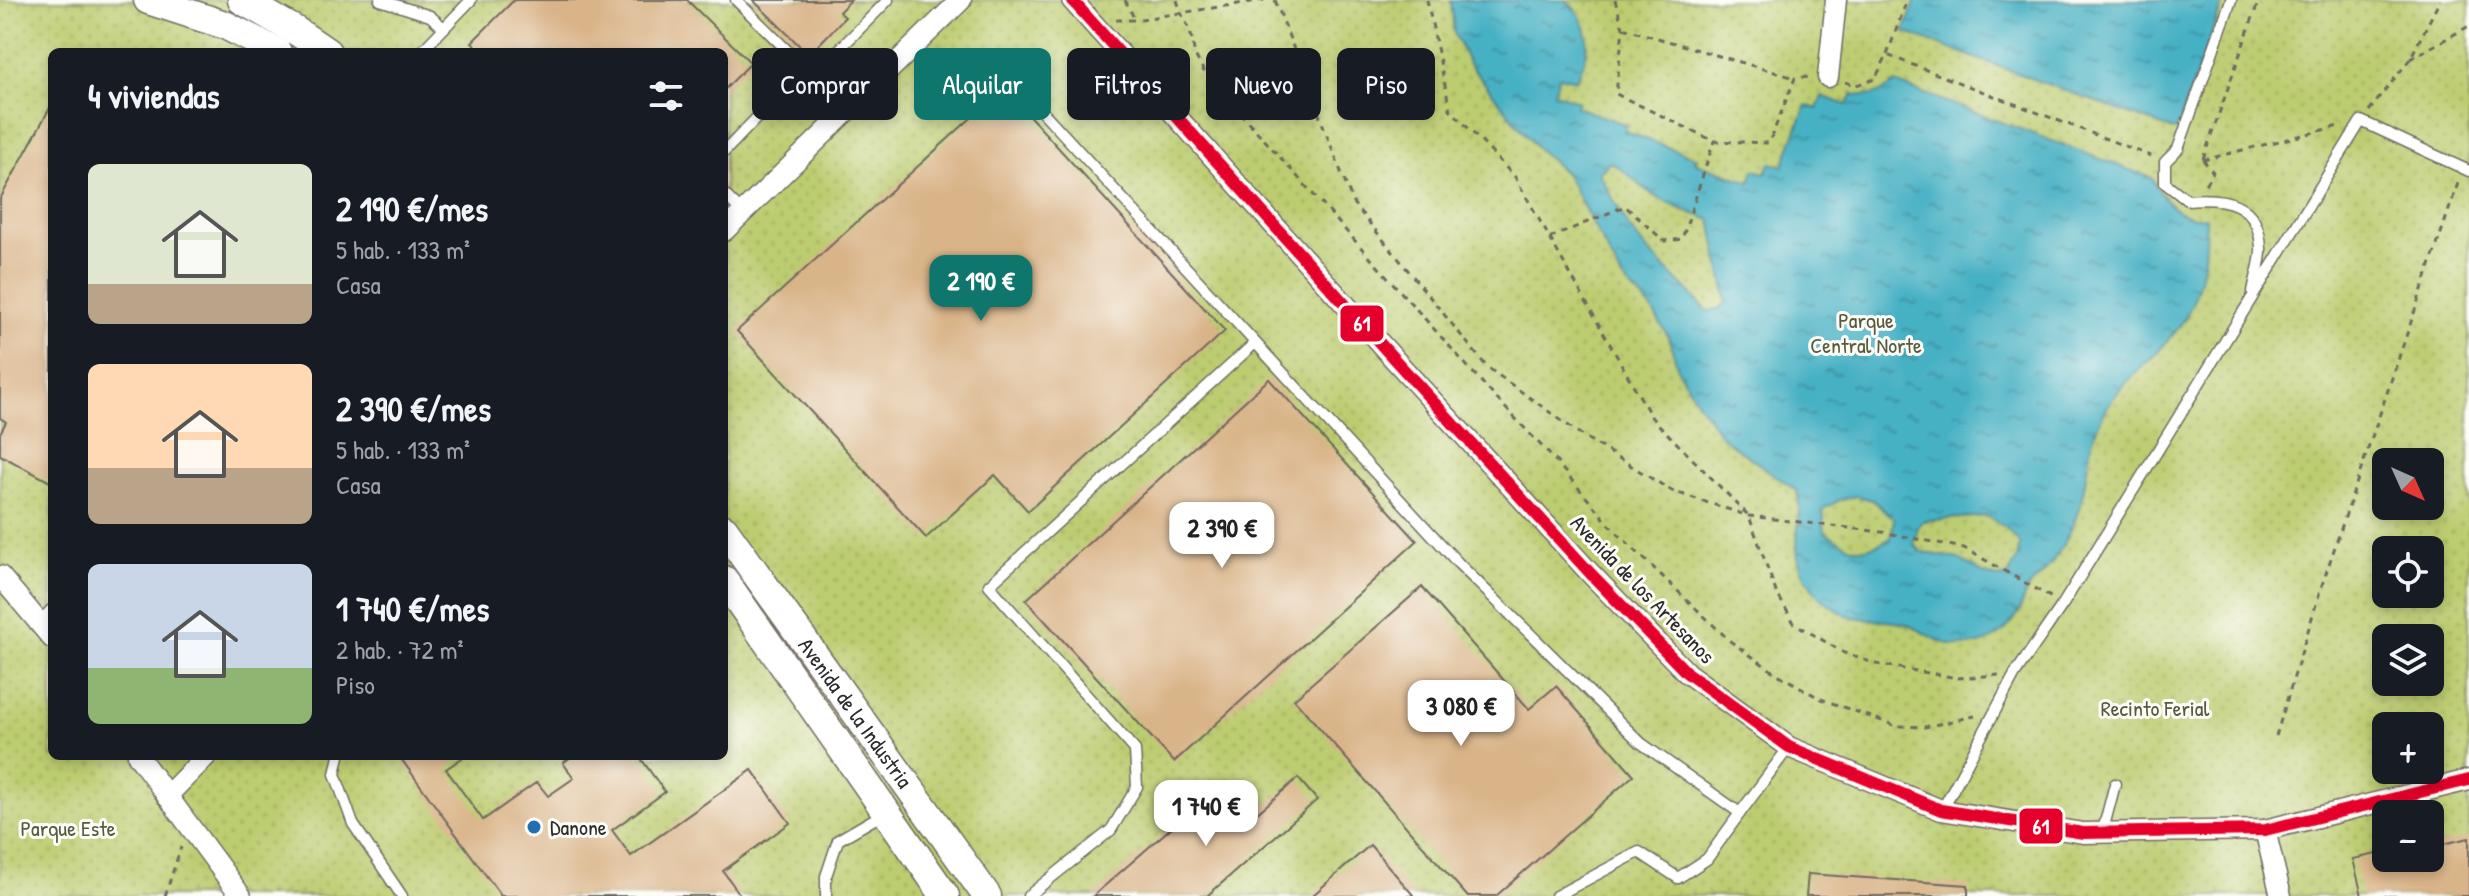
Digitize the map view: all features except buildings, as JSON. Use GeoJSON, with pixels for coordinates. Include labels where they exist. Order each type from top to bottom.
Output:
{"type":"FeatureCollection","features":[{"type":"Feature","properties":{"kind":"street"},"geometry":{"type":"LineString","coordinates":[[148,0],[225,25],[269,48]]}},
{"type":"Feature","properties":{"kind":"street"},"geometry":{"type":"LineString","coordinates":[[242,0],[320,48]]}},
{"type":"Feature","properties":{"kind":"street"},"geometry":{"type":"LineString","coordinates":[[728,227],[961,0]]}},
{"type":"Feature","properties":{"kind":"street","name":"Avenida de los Artesanos"},"geometry":{"type":"LineString","coordinates":[[1072,0],[1591,574],[1687,673],[1789,747],[1941,810],[2102,834],[2265,830],[2469,780]]}},
{"type":"Feature","properties":{"kind":"street"},"geometry":{"type":"LineString","coordinates":[[1828,77],[1836,0]]}},
{"type":"Feature","properties":{"kind":"street","name":"Avenida de la Industria"},"geometry":{"type":"LineString","coordinates":[[728,535],[987,896]]}},
{"type":"Feature","properties":{"kind":"street"},"geometry":{"type":"LineString","coordinates":[[0,576],[46,615]]}},
{"type":"Feature","properties":{"kind":"street","name":"Avenida de la Industria"},"geometry":{"type":"LineString","coordinates":[[728,586],[945,896]]}},
{"type":"Feature","properties":{"kind":"street"},"geometry":{"type":"LineString","coordinates":[[141,760],[241,896]]}},
{"type":"Feature","properties":{"kind":"street"},"geometry":{"type":"LineString","coordinates":[[167,796],[202,760]]}},
{"type":"Feature","properties":{"kind":"street"},"geometry":{"type":"LineString","coordinates":[[2265,830],[2281,896]]}},
{"type":"Feature","properties":{"kind":"lane"},"geometry":{"type":"LineString","coordinates":[[380,0],[430,16],[444,28]]}},
{"type":"Feature","properties":{"kind":"lane"},"geometry":{"type":"LineString","coordinates":[[425,48],[471,0]]}},
{"type":"Feature","properties":{"kind":"lane"},"geometry":{"type":"LineString","coordinates":[[736,0],[805,68],[820,69],[888,0]]}},
{"type":"Feature","properties":{"kind":"lane"},"geometry":{"type":"LineString","coordinates":[[2231,0],[2178,149],[2165,162],[2165,183],[2187,200],[2209,198],[2236,202],[2255,221],[2261,248],[2251,300]]}},
{"type":"Feature","properties":{"kind":"lane"},"geometry":{"type":"LineString","coordinates":[[728,148],[755,120]]}},
{"type":"Feature","properties":{"kind":"lane"},"geometry":{"type":"LineString","coordinates":[[1050,120],[1459,564],[1641,743],[1740,813]]}},
{"type":"Feature","properties":{"kind":"lane"},"geometry":{"type":"LineString","coordinates":[[1941,810],[2015,674],[2063,604],[2361,121],[2466,170]]}},
{"type":"Feature","properties":{"kind":"lane"},"geometry":{"type":"LineString","coordinates":[[728,198],[743,213]]}},
{"type":"Feature","properties":{"kind":"lane"},"geometry":{"type":"LineString","coordinates":[[1028,896],[1111,830],[1137,787],[1135,750],[989,585],[1255,343]]}},
{"type":"Feature","properties":{"kind":"lane"},"geometry":{"type":"LineString","coordinates":[[1556,896],[1639,852],[1678,878],[1707,859],[1789,747]]}},
{"type":"Feature","properties":{"kind":"lane"},"geometry":{"type":"LineString","coordinates":[[338,760],[335,774],[353,824],[402,896]]}},
{"type":"Feature","properties":{"kind":"lane"},"geometry":{"type":"LineString","coordinates":[[2102,834],[2115,784]]}},
{"type":"Feature","properties":{"kind":"lane"},"geometry":{"type":"LineString","coordinates":[[826,896],[826,876],[838,840],[885,813]]}},
{"type":"Feature","properties":{"kind":"path"},"geometry":{"type":"LineString","coordinates":[[1125,0],[1135,20]]}},
{"type":"Feature","properties":{"kind":"path"},"geometry":{"type":"LineString","coordinates":[[1177,0],[1190,30],[1195,55],[1203,70],[1226,97],[1553,458],[1614,530],[1730,641],[1774,672],[1821,699],[1896,726],[1925,727],[1994,713]]}},
{"type":"Feature","properties":{"kind":"path"},"geometry":{"type":"LineString","coordinates":[[1101,31],[1114,20],[1135,20],[1264,0]]}},
{"type":"Feature","properties":{"kind":"path"},"geometry":{"type":"LineString","coordinates":[[1275,0],[1353,203],[1487,367],[1583,436],[1672,491],[1749,516],[1882,532],[1964,548],[2063,604]]}},
{"type":"Feature","properties":{"kind":"path"},"geometry":{"type":"LineString","coordinates":[[1427,0],[1450,109],[1515,177],[1652,418],[1749,516],[1776,592],[1794,623],[1844,653],[1876,664],[1957,678],[2015,674]]}},
{"type":"Feature","properties":{"kind":"path"},"geometry":{"type":"LineString","coordinates":[[1615,0],[1623,28],[1616,94],[1714,141],[1769,143],[1795,78]]}},
{"type":"Feature","properties":{"kind":"path"},"geometry":{"type":"LineString","coordinates":[[1623,28],[1795,78],[1828,77],[1856,85],[1875,79],[1907,0]]}},
{"type":"Feature","properties":{"kind":"path"},"geometry":{"type":"LineString","coordinates":[[2203,160],[2259,0]]}},
{"type":"Feature","properties":{"kind":"path"},"geometry":{"type":"LineString","coordinates":[[2203,160],[2361,121],[2410,59],[2440,0]]}},
{"type":"Feature","properties":{"kind":"path"},"geometry":{"type":"LineString","coordinates":[[2410,59],[2469,26]]}},
{"type":"Feature","properties":{"kind":"path"},"geometry":{"type":"LineString","coordinates":[[1887,55],[2165,162]]}},
{"type":"Feature","properties":{"kind":"path"},"geometry":{"type":"LineString","coordinates":[[1550,238],[1625,206],[1664,241],[1682,239],[1714,141]]}},
{"type":"Feature","properties":{"kind":"path"},"geometry":{"type":"LineString","coordinates":[[2191,187],[2205,186],[2213,172],[2203,160]]}},
{"type":"Feature","properties":{"kind":"path"},"geometry":{"type":"LineString","coordinates":[[2276,736],[2321,588],[2466,170]]}},
{"type":"Feature","properties":{"kind":"path"},"geometry":{"type":"LineString","coordinates":[[165,896],[188,824]]}},
{"type":"Feature","properties":{"kind":"green space"},"geometry":{"type":"Polygon","coordinates":[[[0,0],[2469,0],[2469,896],[0,896],[0,0]]]}},
{"type":"Feature","properties":{"kind":"water"},"geometry":{"type":"Polygon","coordinates":[[[1451,0],[1565,0],[1581,18],[1587,48],[1576,80],[1559,76],[1554,93],[1578,101],[1576,107],[1627,125],[1624,131],[1697,158],[1696,163],[1750,182],[1754,170],[1766,173],[1770,163],[1783,166],[1806,105],[1817,109],[1822,96],[1847,105],[1853,94],[1876,94],[1896,83],[2152,178],[2173,207],[2188,215],[2206,217],[2203,265],[2190,309],[2172,336],[2119,391],[2104,413],[2094,436],[2080,506],[2069,533],[2048,568],[2027,590],[2020,610],[2010,625],[1989,641],[1954,646],[1901,623],[1847,615],[1815,592],[1804,575],[1798,557],[1797,491],[1724,439],[1679,372],[1668,336],[1651,308],[1623,280],[1566,174],[1536,147],[1469,64],[1454,34],[1451,0]],[[1610,162],[1599,173],[1628,226],[1647,250],[1708,311],[1719,309],[1727,302],[1711,220],[1662,200],[1610,162]],[[1856,496],[1823,509],[1825,532],[1857,548],[1872,547],[1891,538],[1894,519],[1872,500],[1856,496]],[[1987,516],[1923,521],[1918,527],[1914,544],[1922,552],[1959,559],[1997,578],[2008,576],[2017,559],[2020,543],[2006,528],[1987,516]]]}},
{"type":"Feature","properties":{"kind":"water"},"geometry":{"type":"Polygon","coordinates":[[[1916,0],[2214,0],[2223,3],[2176,131],[1904,32],[1916,0]]]}},
{"type":"Feature","properties":{"kind":"transit line","name":"61"},"geometry":{"type":"LineString","coordinates":[[1072,0],[1591,574],[1687,673],[1789,747],[1941,810],[2083,833],[2265,830],[2469,780]]}},
{"type":"Feature","properties":{"kind":"place","name":"Danone"},"geometry":{"type":"Point","coordinates":[534,827]}},
{"type":"Feature","properties":{"kind":"park label","name":"Parque Central Norte"},"geometry":{"type":"Point","coordinates":[1866,332]}},
{"type":"Feature","properties":{"kind":"park label","name":"Recinto Ferial"},"geometry":{"type":"Point","coordinates":[2155,708]}},
{"type":"Feature","properties":{"kind":"park label","name":"Parque Este"},"geometry":{"type":"Point","coordinates":[68,828]}}]}
